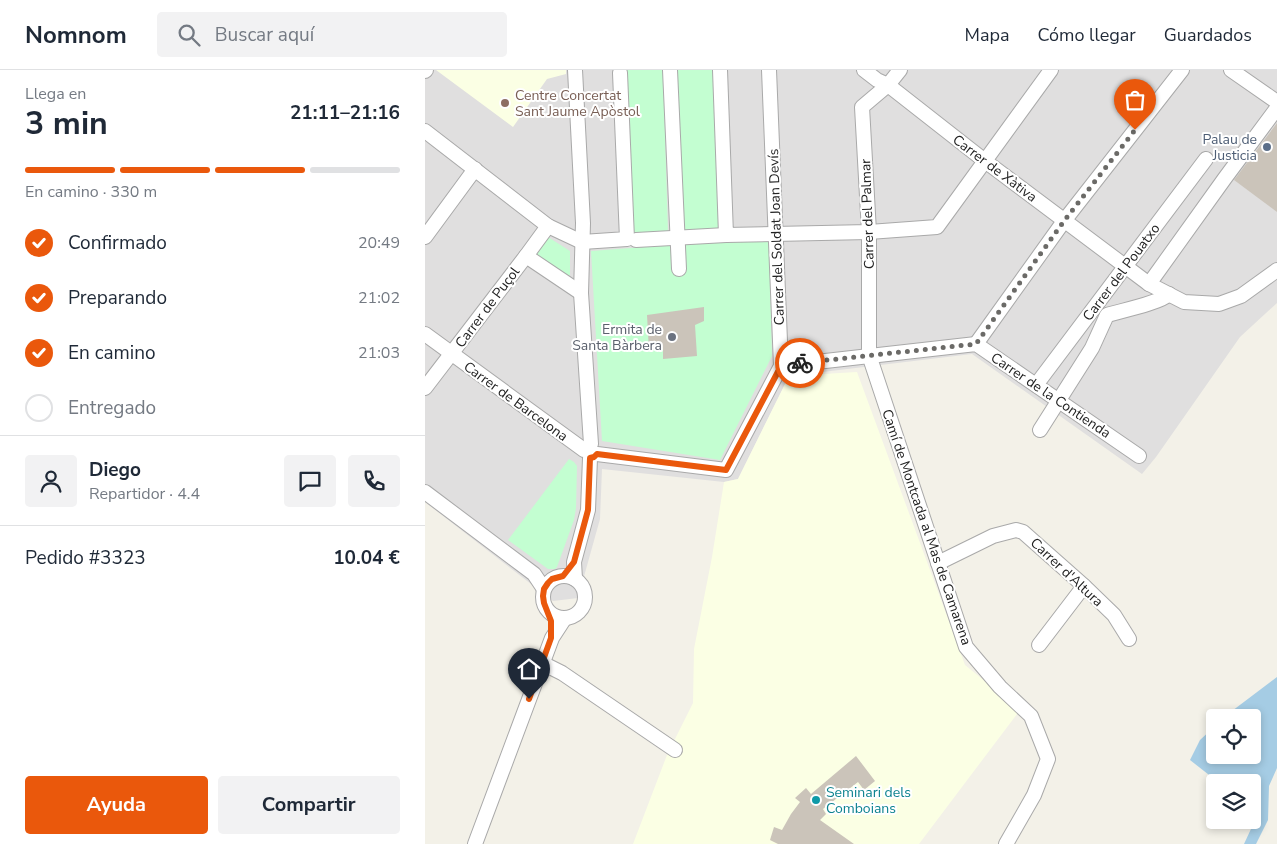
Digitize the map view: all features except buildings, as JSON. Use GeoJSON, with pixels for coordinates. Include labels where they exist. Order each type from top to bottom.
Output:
{"type":"FeatureCollection","features":[{"type":"Feature","properties":{"kind":"street"},"geometry":{"type":"LineString","coordinates":[[551,638],[551,621],[543,596],[559,581],[574,562],[588,510],[590,452],[581,293],[583,223],[575,70]]}},
{"type":"Feature","properties":{"kind":"street"},"geometry":{"type":"LineString","coordinates":[[670,70],[679,269]]}},
{"type":"Feature","properties":{"kind":"street"},"geometry":{"type":"LineString","coordinates":[[720,70],[726,235]]}},
{"type":"Feature","properties":{"kind":"street","name":"Carrer del Soldat Joan Devís"},"geometry":{"type":"LineString","coordinates":[[769,70],[781,366]]}},
{"type":"Feature","properties":{"kind":"street","name":"Carrer de Xàtiva"},"geometry":{"type":"LineString","coordinates":[[864,70],[877,80],[888,85],[985,161],[1149,284],[1184,302],[1219,304],[1241,296],[1277,270]]}},
{"type":"Feature","properties":{"kind":"street"},"geometry":{"type":"LineString","coordinates":[[888,85],[900,70]]}},
{"type":"Feature","properties":{"kind":"street"},"geometry":{"type":"LineString","coordinates":[[637,240],[726,235],[869,232],[937,227],[1051,70]]}},
{"type":"Feature","properties":{"kind":"street"},"geometry":{"type":"LineString","coordinates":[[590,452],[726,470],[781,366],[976,344],[1064,221],[1183,70]]}},
{"type":"Feature","properties":{"kind":"street"},"geometry":{"type":"LineString","coordinates":[[1231,70],[1277,102]]}},
{"type":"Feature","properties":{"kind":"street"},"geometry":{"type":"LineString","coordinates":[[425,131],[548,226],[582,242],[627,239],[620,73]]}},
{"type":"Feature","properties":{"kind":"street","name":"Carrer del Palmar"},"geometry":{"type":"LineString","coordinates":[[869,355],[869,232],[862,107],[888,85]]}},
{"type":"Feature","properties":{"kind":"street","name":"Carrer del Pouatxo"},"geometry":{"type":"LineString","coordinates":[[1149,284],[1277,108]]}},
{"type":"Feature","properties":{"kind":"street","name":"Carrer del Pouatxo"},"geometry":{"type":"LineString","coordinates":[[1036,385],[1207,159]]}},
{"type":"Feature","properties":{"kind":"street"},"geometry":{"type":"LineString","coordinates":[[425,237],[475,169]]}},
{"type":"Feature","properties":{"kind":"street","name":"Carrer de Puçol"},"geometry":{"type":"LineString","coordinates":[[425,388],[548,226]]}},
{"type":"Feature","properties":{"kind":"street"},"geometry":{"type":"LineString","coordinates":[[526,256],[581,293]]}},
{"type":"Feature","properties":{"kind":"street"},"geometry":{"type":"LineString","coordinates":[[1040,430],[1092,348],[1107,315],[1156,301],[1169,294]]}},
{"type":"Feature","properties":{"kind":"street","name":"Carrer de Barcelona"},"geometry":{"type":"LineString","coordinates":[[425,334],[590,452]]}},
{"type":"Feature","properties":{"kind":"street","name":"Carrer de la Contienda"},"geometry":{"type":"LineString","coordinates":[[976,344],[1139,456]]}},
{"type":"Feature","properties":{"kind":"street","name":"Camí de Montcada al Mas de Camarena"},"geometry":{"type":"LineString","coordinates":[[869,355],[966,647],[1031,716],[1048,759],[1034,794],[1006,844]]}},
{"type":"Feature","properties":{"kind":"street"},"geometry":{"type":"LineString","coordinates":[[425,492],[534,574],[559,581],[580,583],[585,596],[582,608],[577,613],[565,618],[558,617],[547,609]]}},
{"type":"Feature","properties":{"kind":"street","name":"Carrer d'Altura"},"geometry":{"type":"LineString","coordinates":[[938,564],[993,536],[1016,530],[1023,532],[1114,615],[1129,639]]}},
{"type":"Feature","properties":{"kind":"street"},"geometry":{"type":"LineString","coordinates":[[1039,645],[1083,586]]}},
{"type":"Feature","properties":{"kind":"street"},"geometry":{"type":"LineString","coordinates":[[475,844],[551,638],[565,618]]}},
{"type":"Feature","properties":{"kind":"street"},"geometry":{"type":"LineString","coordinates":[[542,663],[562,673],[675,750]]}},
{"type":"Feature","properties":{"kind":"shaded area"},"geometry":{"type":"Polygon","coordinates":[[[425,70],[1277,70],[1277,303],[1240,337],[1142,474],[972,354],[789,376],[738,479],[724,482],[602,469],[600,519],[578,598],[553,601],[425,502],[425,70]]]}},
{"type":"Feature","properties":{"kind":"shaded area","name":"Centre Concertat Sant Jaume Apòstol"},"geometry":{"type":"Polygon","coordinates":[[[436,70],[566,70],[566,74],[547,79],[513,127],[436,70]]]}},
{"type":"Feature","properties":{"kind":"shaded area"},"geometry":{"type":"Polygon","coordinates":[[[857,372],[965,665],[1020,710],[919,844],[633,844],[667,755],[693,703],[694,649],[724,482],[738,479],[789,376],[857,372]]]}},
{"type":"Feature","properties":{"kind":"green space"},"geometry":{"type":"Polygon","coordinates":[[[624,70],[663,70],[668,232],[630,235],[624,70]]]}},
{"type":"Feature","properties":{"kind":"green space"},"geometry":{"type":"Polygon","coordinates":[[[675,70],[713,70],[721,231],[684,233],[675,70]]]}},
{"type":"Feature","properties":{"kind":"green space"},"geometry":{"type":"Polygon","coordinates":[[[548,237],[570,251],[570,275],[561,275],[534,257],[548,237]]]}},
{"type":"Feature","properties":{"kind":"green space"},"geometry":{"type":"Polygon","coordinates":[[[769,241],[772,356],[720,460],[602,441],[591,251],[671,245],[673,274],[685,273],[684,244],[769,241]]]}},
{"type":"Feature","properties":{"kind":"green space"},"geometry":{"type":"Polygon","coordinates":[[[569,459],[577,466],[574,520],[557,567],[555,569],[548,569],[508,540],[569,459]]]}},
{"type":"Feature","properties":{"kind":"water"},"geometry":{"type":"Polygon","coordinates":[[[1277,677],[1277,768],[1269,786],[1268,820],[1256,844],[1244,844],[1251,829],[1261,829],[1261,774],[1208,774],[1190,760],[1200,740],[1206,734],[1206,764],[1261,764],[1261,709],[1235,709],[1277,677]]]}},
{"type":"Feature","properties":{"kind":"way so far"},"geometry":{"type":"LineString","coordinates":[[800,363],[976,344],[1064,221],[1135,130]]}},
{"type":"Feature","properties":{"kind":"place","name":"Centre Concertat Sant Jaume Apòstol"},"geometry":{"type":"Point","coordinates":[505,103]}},
{"type":"Feature","properties":{"kind":"place","name":"Palau de Justicia"},"geometry":{"type":"Point","coordinates":[1267,147]}},
{"type":"Feature","properties":{"kind":"place","name":"Ermita de Santa Bàrbera"},"geometry":{"type":"Point","coordinates":[672,337]}},
{"type":"Feature","properties":{"kind":"place","name":"Seminari dels Comboians"},"geometry":{"type":"Point","coordinates":[816,800]}},
{"type":"Feature","properties":{"kind":"route"},"geometry":{"type":"LineString","coordinates":[[529,699],[551,638],[551,621],[544,603],[544,589],[552,579],[563,576],[574,562],[588,510],[590,458],[597,454],[726,470],[781,366],[800,363]]}}]}
